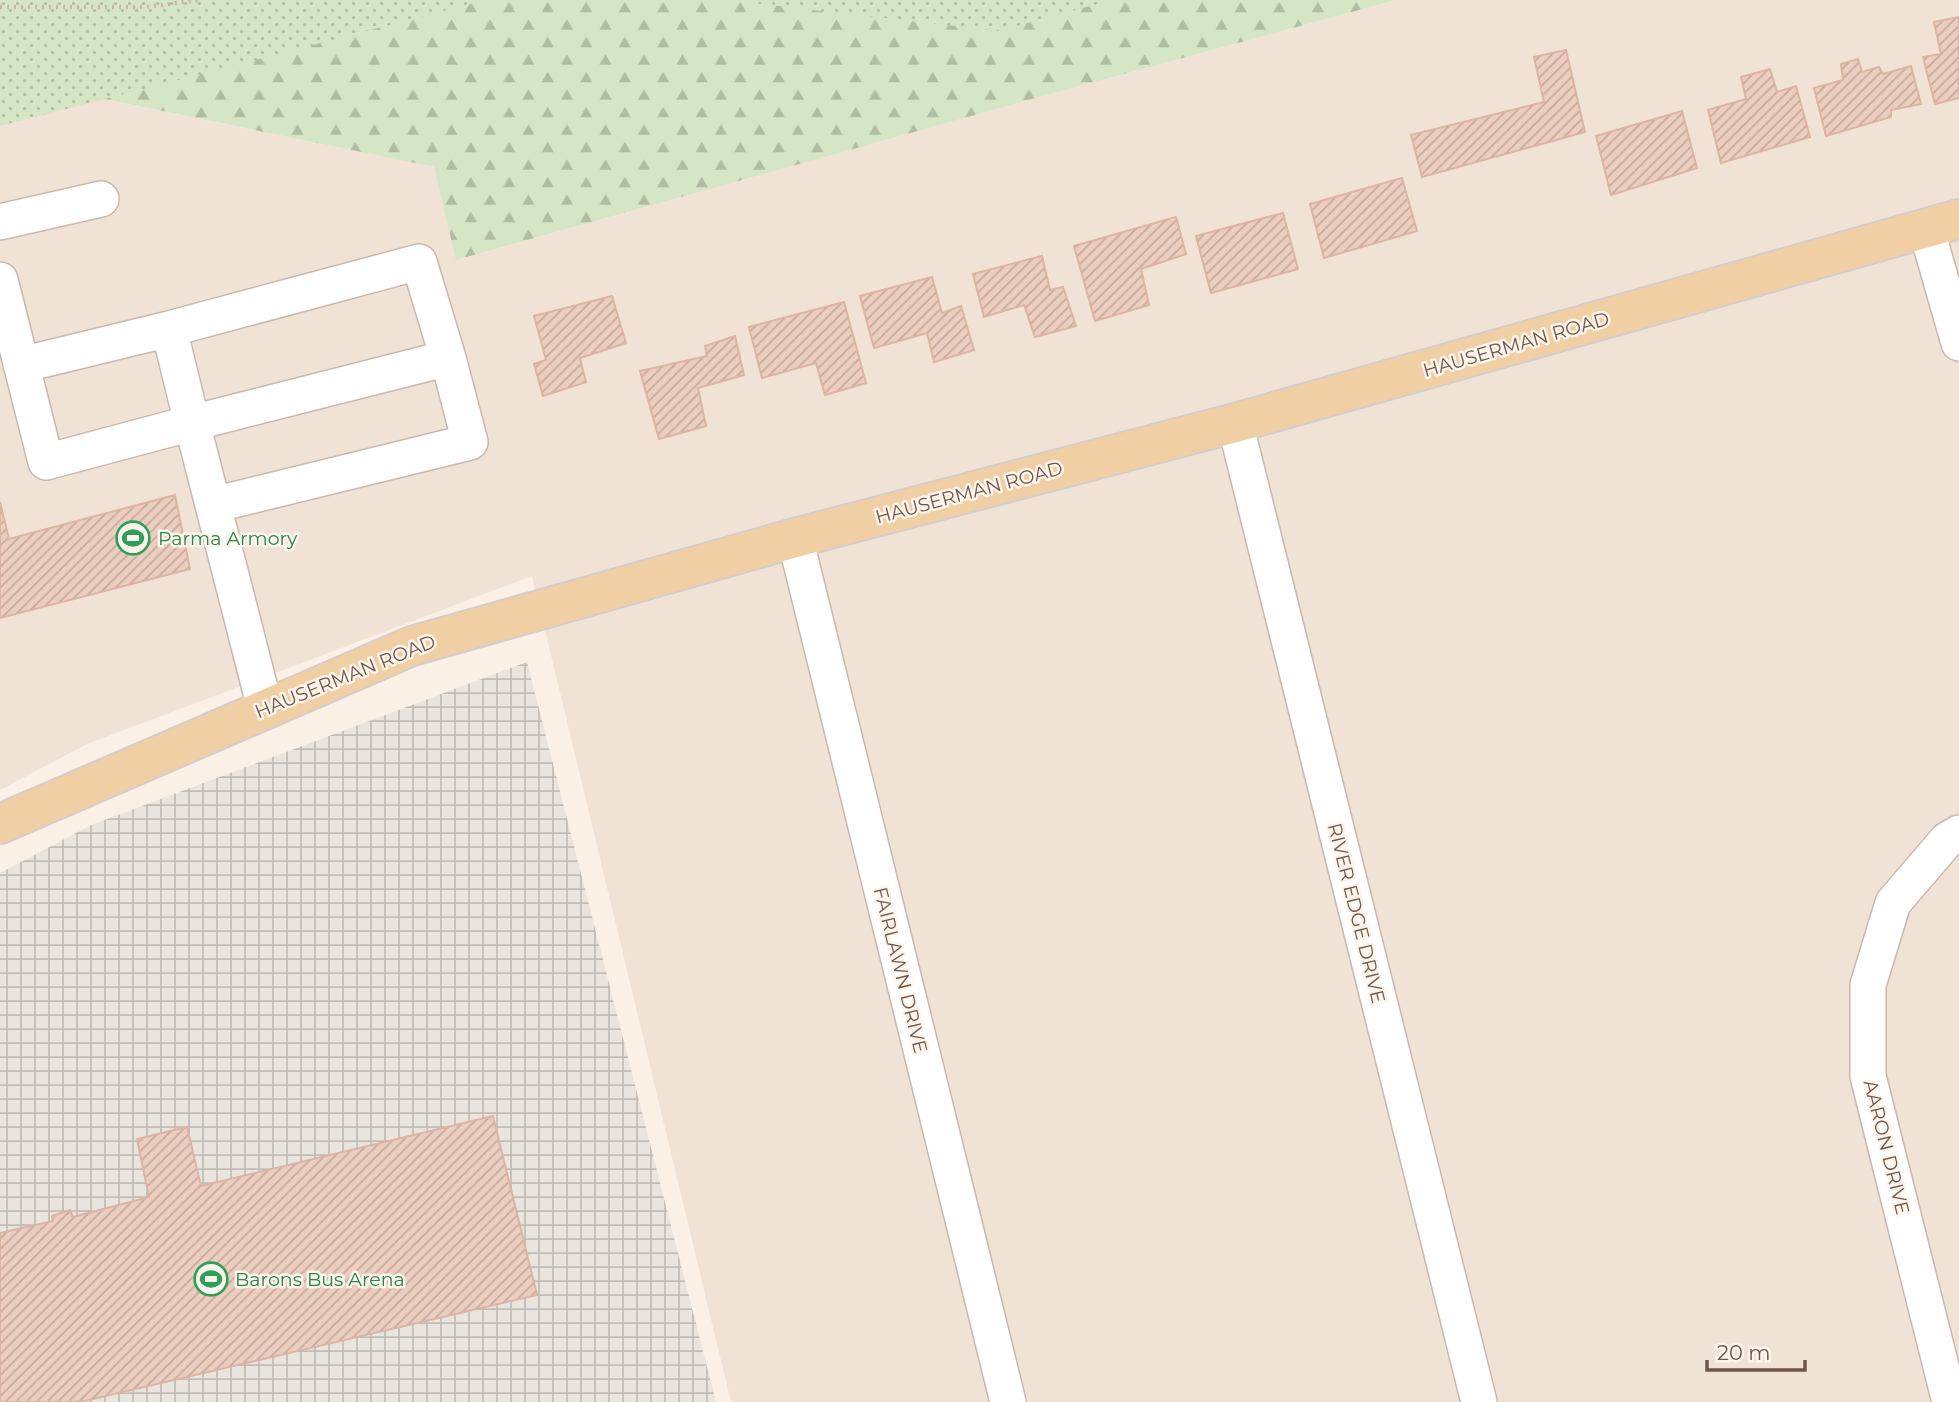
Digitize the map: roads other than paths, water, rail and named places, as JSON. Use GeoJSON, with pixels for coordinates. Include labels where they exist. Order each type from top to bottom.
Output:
{"type":"FeatureCollection","features":[{"type":"Feature","properties":{"kind":"main road","name":"HAUSERMAN ROAD"},"geometry":{"type":"LineString","coordinates":[[0,824],[412,646],[795,538],[1235,423],[1942,223]]}},
{"type":"Feature","properties":{"kind":"street"},"geometry":{"type":"LineString","coordinates":[[0,222],[101,199]]}},
{"type":"Feature","properties":{"kind":"street"},"geometry":{"type":"LineString","coordinates":[[1942,223],[1959,343]]}},
{"type":"Feature","properties":{"kind":"street"},"geometry":{"type":"LineString","coordinates":[[21,365],[169,329],[419,262],[470,442],[213,505]]}},
{"type":"Feature","properties":{"kind":"street"},"geometry":{"type":"LineString","coordinates":[[2,301],[46,462],[448,358]]}},
{"type":"Feature","properties":{"kind":"street"},"geometry":{"type":"LineString","coordinates":[[169,329],[265,708]]}},
{"type":"Feature","properties":{"kind":"street","name":"RIVER EDGE DRIVE"},"geometry":{"type":"LineString","coordinates":[[1235,423],[1479,1402]]}},
{"type":"Feature","properties":{"kind":"street","name":"FAIRLAWN DRIVE"},"geometry":{"type":"LineString","coordinates":[[795,538],[1008,1402]]}},
{"type":"Feature","properties":{"kind":"street","name":"AARON DRIVE"},"geometry":{"type":"LineString","coordinates":[[1950,1402],[1868,1076],[1868,985],[1893,903],[1947,840],[1959,834]]}},
{"type":"Feature","properties":{"kind":"place","name":"Parma Armory"},"geometry":{"type":"Point","coordinates":[133,538]}},
{"type":"Feature","properties":{"kind":"place","name":"Barons Bus Arena"},"geometry":{"type":"Point","coordinates":[211,1279]}}]}
